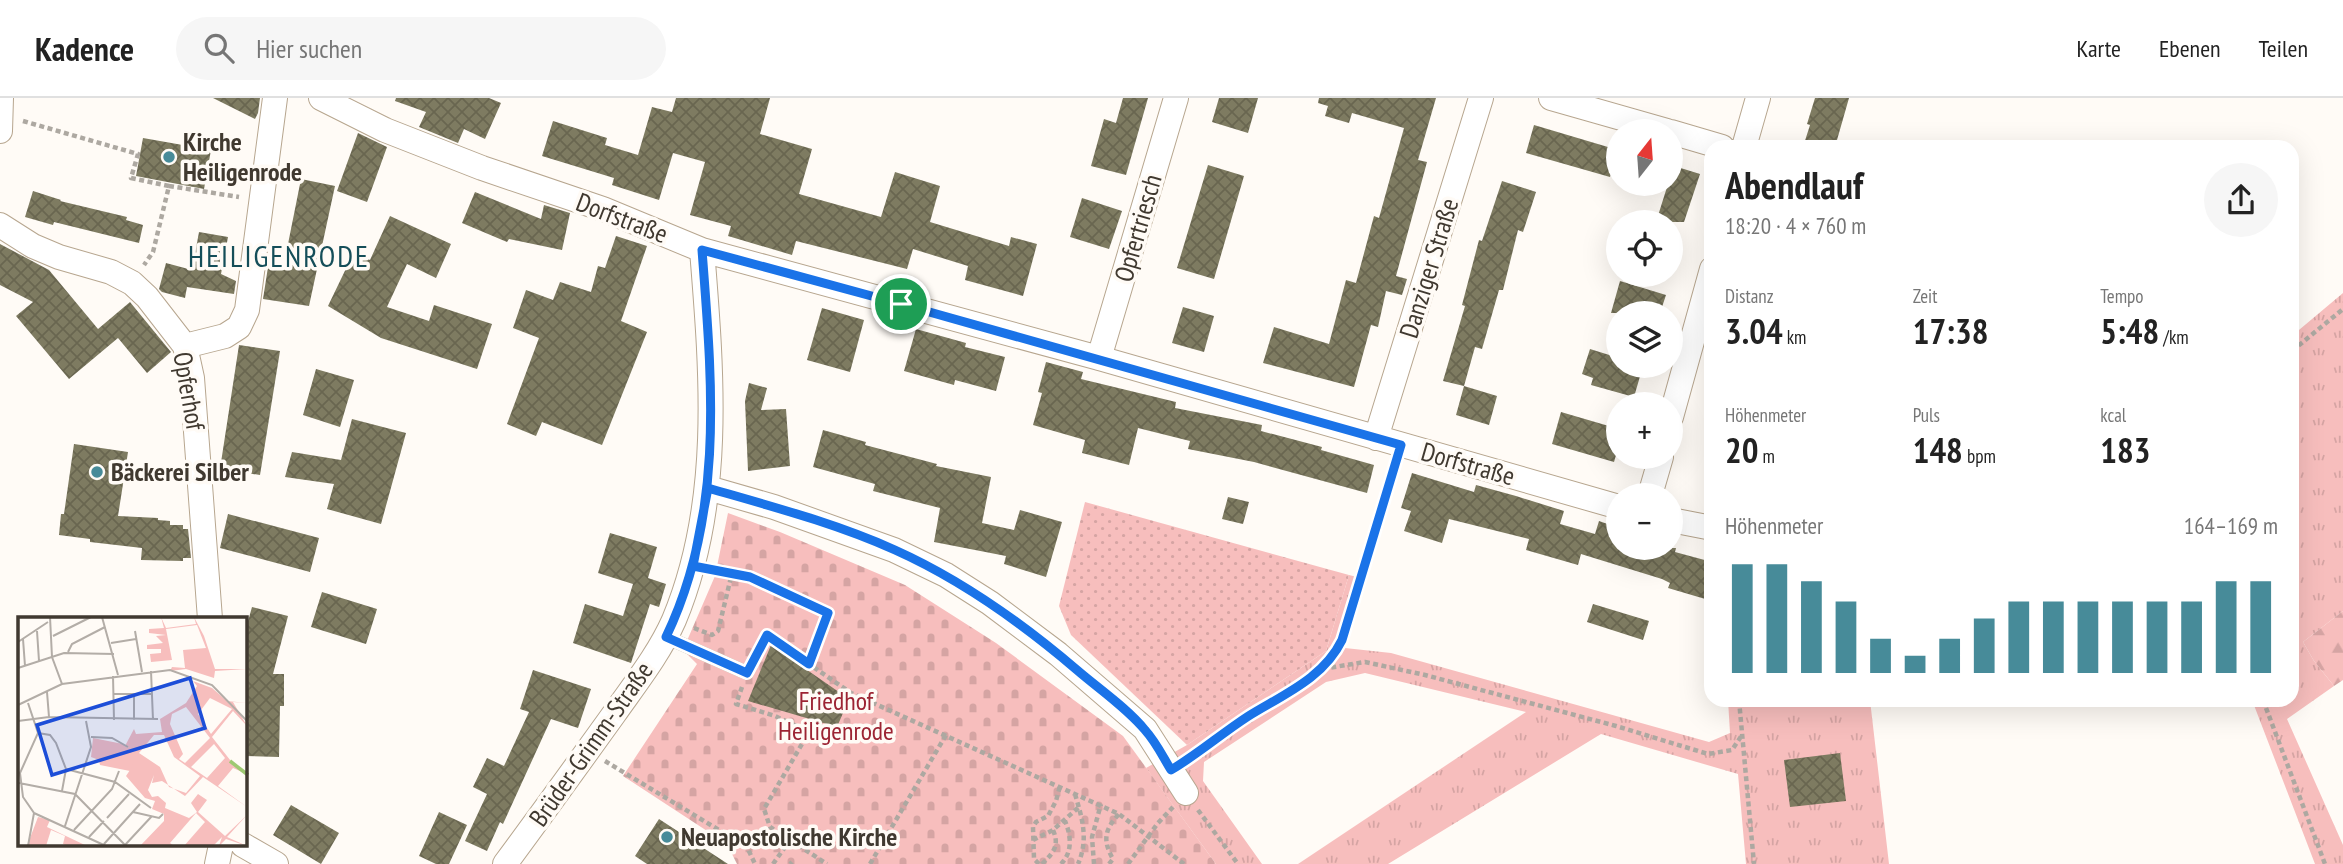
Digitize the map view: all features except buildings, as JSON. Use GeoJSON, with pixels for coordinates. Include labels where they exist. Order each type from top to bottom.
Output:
{"type":"FeatureCollection","features":[{"type":"Feature","properties":{"kind":"street"},"geometry":{"type":"LineString","coordinates":[[0,131],[1,98]]}},
{"type":"Feature","properties":{"kind":"street"},"geometry":{"type":"LineString","coordinates":[[185,346],[225,336],[239,327],[247,310],[275,98]]}},
{"type":"Feature","properties":{"kind":"street","name":"Dorfstraße"},"geometry":{"type":"LineString","coordinates":[[321,98],[385,130],[482,168],[603,209],[702,250],[1099,358],[1606,504]]}},
{"type":"Feature","properties":{"kind":"street","name":"Opfertriesch"},"geometry":{"type":"LineString","coordinates":[[1099,358],[1176,98]]}},
{"type":"Feature","properties":{"kind":"street","name":"Danziger Straße"},"geometry":{"type":"LineString","coordinates":[[1376,438],[1481,98]]}},
{"type":"Feature","properties":{"kind":"street"},"geometry":{"type":"LineString","coordinates":[[1551,98],[1624,119]]}},
{"type":"Feature","properties":{"kind":"street"},"geometry":{"type":"LineString","coordinates":[[1746,140],[1758,98]]}},
{"type":"Feature","properties":{"kind":"street"},"geometry":{"type":"LineString","coordinates":[[1684,136],[1704,142]]}},
{"type":"Feature","properties":{"kind":"street","name":"Opferhof"},"geometry":{"type":"LineString","coordinates":[[0,225],[33,246],[59,257],[111,272],[132,282],[185,346],[192,378],[210,617]]}},
{"type":"Feature","properties":{"kind":"street","name":"Brüder-Grimm-Straße"},"geometry":{"type":"LineString","coordinates":[[505,864],[588,750],[670,628],[693,566],[708,488],[712,374],[702,250]]}},
{"type":"Feature","properties":{"kind":"street"},"geometry":{"type":"LineString","coordinates":[[1678,392],[1704,298]]}},
{"type":"Feature","properties":{"kind":"street"},"geometry":{"type":"LineString","coordinates":[[708,488],[774,507],[894,550],[946,575],[990,603],[1058,654],[1145,729],[1186,793]]}},
{"type":"Feature","properties":{"kind":"street"},"geometry":{"type":"LineString","coordinates":[[1683,522],[1704,526]]}},
{"type":"Feature","properties":{"kind":"street"},"geometry":{"type":"LineString","coordinates":[[217,864],[221,846]]}},
{"type":"Feature","properties":{"kind":"street"},"geometry":{"type":"LineString","coordinates":[[245,846],[276,864]]}},
{"type":"Feature","properties":{"kind":"lane"},"geometry":{"type":"LineString","coordinates":[[670,628],[747,673]]}},
{"type":"Feature","properties":{"kind":"path"},"geometry":{"type":"LineString","coordinates":[[1,115],[138,154],[131,178],[261,201]]}},
{"type":"Feature","properties":{"kind":"path"},"geometry":{"type":"LineString","coordinates":[[132,282],[153,252],[169,186]]}},
{"type":"Feature","properties":{"kind":"path"},"geometry":{"type":"LineString","coordinates":[[2299,345],[2343,309]]}},
{"type":"Feature","properties":{"kind":"path"},"geometry":{"type":"LineString","coordinates":[[1171,770],[1322,669],[1336,651],[1342,640],[1401,445]]}},
{"type":"Feature","properties":{"kind":"path"},"geometry":{"type":"LineString","coordinates":[[693,566],[750,577],[828,613],[809,664]]}},
{"type":"Feature","properties":{"kind":"path"},"geometry":{"type":"LineString","coordinates":[[670,628],[712,635],[718,631],[732,573]]}},
{"type":"Feature","properties":{"kind":"path"},"geometry":{"type":"LineString","coordinates":[[827,864],[770,827],[764,809],[809,732],[775,716],[736,704],[747,673],[767,635],[851,693],[1101,804],[1119,814],[1184,864]]}},
{"type":"Feature","properties":{"kind":"path"},"geometry":{"type":"LineString","coordinates":[[1322,669],[1365,662],[1425,675],[1616,726],[1708,754],[1732,750],[1742,735]]}},
{"type":"Feature","properties":{"kind":"path"},"geometry":{"type":"LineString","coordinates":[[1740,707],[1754,864]]}},
{"type":"Feature","properties":{"kind":"path"},"geometry":{"type":"LineString","coordinates":[[2266,707],[2325,864]]}},
{"type":"Feature","properties":{"kind":"path"},"geometry":{"type":"LineString","coordinates":[[870,864],[946,735]]}},
{"type":"Feature","properties":{"kind":"path"},"geometry":{"type":"LineString","coordinates":[[588,750],[747,847],[755,864]]}},
{"type":"Feature","properties":{"kind":"path"},"geometry":{"type":"LineString","coordinates":[[1053,830],[1057,839],[1056,848],[1041,864],[1034,859],[1033,827],[1036,822],[1048,816],[1060,786]]}},
{"type":"Feature","properties":{"kind":"path"},"geometry":{"type":"LineString","coordinates":[[1075,793],[1084,825],[1084,842],[1078,864]]}},
{"type":"Feature","properties":{"kind":"path"},"geometry":{"type":"LineString","coordinates":[[1128,864],[1186,793],[1238,864]]}},
{"type":"Feature","properties":{"kind":"path"},"geometry":{"type":"LineString","coordinates":[[1094,864],[1092,837],[1101,804]]}},
{"type":"Feature","properties":{"kind":"path"},"geometry":{"type":"LineString","coordinates":[[1033,840],[1053,830],[1079,807]]}},
{"type":"Feature","properties":{"kind":"path"},"geometry":{"type":"LineString","coordinates":[[1110,864],[1113,859],[1105,844],[1105,837],[1107,828],[1119,814]]}},
{"type":"Feature","properties":{"kind":"path"},"geometry":{"type":"LineString","coordinates":[[1061,864],[1070,844],[1065,821]]}},
{"type":"Feature","properties":{"kind":"path"},"geometry":{"type":"LineString","coordinates":[[1092,837],[1105,837]]}},
{"type":"Feature","properties":{"kind":"path"},"geometry":{"type":"LineString","coordinates":[[773,864],[790,840]]}},
{"type":"Feature","properties":{"kind":"green space"},"geometry":{"type":"Polygon","coordinates":[[[2343,293],[2343,611],[2303,642],[2334,686],[2287,719],[2343,845],[2343,864],[2315,864],[2255,707],[2299,707],[2299,330],[2343,293]]]}},
{"type":"Feature","properties":{"kind":"green space"},"geometry":{"type":"Polygon","coordinates":[[[1085,502],[1349,575],[1326,651],[1187,745],[1071,635],[1059,606],[1085,502]]]}},
{"type":"Feature","properties":{"kind":"green space","name":"Friedhof Heiligenrode"},"geometry":{"type":"Polygon","coordinates":[[[728,513],[905,585],[996,643],[1123,736],[1216,864],[737,864],[727,844],[623,776],[697,664],[683,650],[715,576],[728,513]]]}},
{"type":"Feature","properties":{"kind":"green space"},"geometry":{"type":"Polygon","coordinates":[[[1349,575],[1365,579],[1345,648],[1391,653],[1709,742],[1730,733],[1728,707],[1871,707],[1889,864],[1746,864],[1738,774],[1601,734],[1388,864],[1298,864],[1526,712],[1365,673],[1326,682],[1204,762],[1203,781],[1262,864],[1216,864],[1146,768],[1187,745],[1326,651],[1349,575]]]}},
{"type":"Feature","properties":{"kind":"green space"},"geometry":{"type":"Polygon","coordinates":[[[2343,611],[2343,680],[2334,686],[2303,642],[2343,611]]]}},
{"type":"Feature","properties":{"kind":"place","name":"Kirche Heiligenrode"},"geometry":{"type":"Point","coordinates":[169,157]}},
{"type":"Feature","properties":{"kind":"place","name":"Bäckerei Silber"},"geometry":{"type":"Point","coordinates":[97,472]}},
{"type":"Feature","properties":{"kind":"place","name":"Neuapostolische Kirche"},"geometry":{"type":"Point","coordinates":[667,837]}},
{"type":"Feature","properties":{"kind":"district","name":"HEILIGENRODE"},"geometry":{"type":"Point","coordinates":[279,257]}},
{"type":"Feature","properties":{"kind":"route"},"geometry":{"type":"LineString","coordinates":[[901,304],[702,250],[712,374],[708,488],[693,566],[666,637],[747,673],[767,635],[809,664],[828,613],[750,577],[693,566],[708,488],[849,533],[894,550],[946,575],[990,603],[1058,654],[1145,729],[1171,770],[1322,669],[1342,640],[1401,445],[901,304]]}}]}
